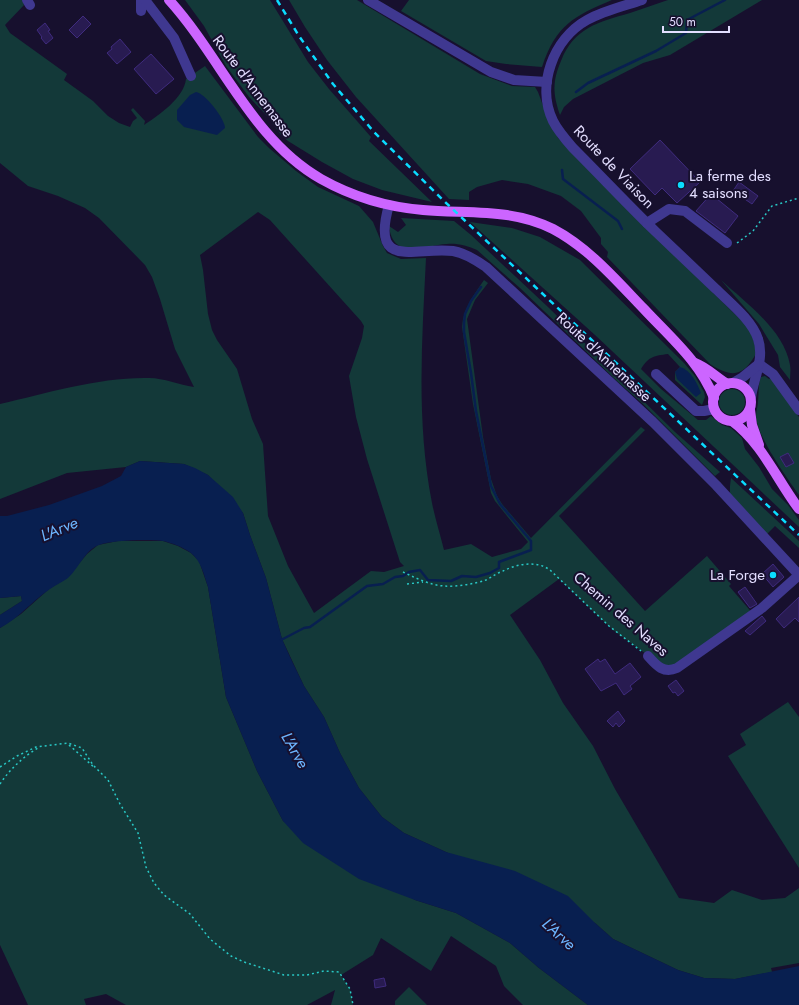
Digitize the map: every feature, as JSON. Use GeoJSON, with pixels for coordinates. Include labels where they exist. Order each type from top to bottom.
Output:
{"type":"FeatureCollection","features":[{"type":"Feature","properties":{"kind":"main road","name":"Route d'Annemasse"},"geometry":{"type":"LineString","coordinates":[[169,0],[190,24],[227,79],[275,142],[288,155],[320,178],[355,195],[389,205],[424,210],[502,214],[528,219],[552,228],[585,249],[695,363],[710,390],[720,416],[732,421],[743,431],[763,455],[799,509]]}},
{"type":"Feature","properties":{"kind":"main road","name":"Route d'Annemasse"},"geometry":{"type":"LineString","coordinates":[[695,363],[716,377],[745,387],[749,392],[751,398],[750,410],[752,425],[763,455]]}},
{"type":"Feature","properties":{"kind":"main road"},"geometry":{"type":"LineString","coordinates":[[714,403],[718,389],[730,383]]}},
{"type":"Feature","properties":{"kind":"main road"},"geometry":{"type":"LineString","coordinates":[[732,421],[743,418],[750,410]]}},
{"type":"Feature","properties":{"kind":"street"},"geometry":{"type":"LineString","coordinates":[[141,0],[141,11]]}},
{"type":"Feature","properties":{"kind":"street"},"geometry":{"type":"LineString","coordinates":[[145,0],[174,38],[191,76]]}},
{"type":"Feature","properties":{"kind":"street"},"geometry":{"type":"LineString","coordinates":[[368,0],[490,72],[514,80],[547,82]]}},
{"type":"Feature","properties":{"kind":"street","name":"Route de Viaison"},"geometry":{"type":"LineString","coordinates":[[642,0],[594,16],[577,27],[563,42],[549,69],[546,102],[553,122],[573,148],[647,223],[737,309],[757,334],[760,347],[759,364],[752,387],[751,398]]}},
{"type":"Feature","properties":{"kind":"street","name":"Route d'Annemasse"},"geometry":{"type":"LineString","coordinates":[[389,205],[384,231],[386,239],[391,247],[400,252],[410,253],[445,250],[455,251],[463,253],[486,267],[647,417],[720,481],[799,575]]}},
{"type":"Feature","properties":{"kind":"street"},"geometry":{"type":"LineString","coordinates":[[647,223],[669,209],[685,211],[732,243]]}},
{"type":"Feature","properties":{"kind":"street"},"geometry":{"type":"LineString","coordinates":[[730,383],[743,377],[759,364],[773,374],[799,410]]}},
{"type":"Feature","properties":{"kind":"street"},"geometry":{"type":"LineString","coordinates":[[656,374],[693,409],[704,411],[714,403]]}},
{"type":"Feature","properties":{"kind":"street","name":"Chemin des Naves"},"geometry":{"type":"LineString","coordinates":[[648,656],[661,669],[668,671],[677,668],[762,608],[799,575]]}},
{"type":"Feature","properties":{"kind":"path"},"geometry":{"type":"LineString","coordinates":[[732,243],[753,231],[772,206],[799,198]]}},
{"type":"Feature","properties":{"kind":"path","name":"Chemin des Naves"},"geometry":{"type":"LineString","coordinates":[[403,572],[425,582],[444,586],[487,580],[504,570],[523,564],[541,565],[559,579],[609,626],[648,656]]}},
{"type":"Feature","properties":{"kind":"path","name":"Chemin des Naves"},"geometry":{"type":"LineString","coordinates":[[408,584],[425,582]]}},
{"type":"Feature","properties":{"kind":"path"},"geometry":{"type":"LineString","coordinates":[[68,743],[108,780],[120,804],[138,833],[146,867],[154,883],[164,895],[190,914],[210,939],[231,956],[244,962],[284,975],[307,975],[324,971],[339,972],[350,989],[353,1005]]}},
{"type":"Feature","properties":{"kind":"path"},"geometry":{"type":"LineString","coordinates":[[0,767],[28,750],[68,743],[82,748],[101,773]]}},
{"type":"Feature","properties":{"kind":"path"},"geometry":{"type":"LineString","coordinates":[[0,784],[12,769],[26,756],[40,747]]}},
{"type":"Feature","properties":{"kind":"green space"},"geometry":{"type":"Polygon","coordinates":[[[0,0],[22,0],[24,5],[5,25],[10,33],[67,74],[64,80],[93,101],[108,116],[119,123],[130,127],[133,121],[137,118],[131,110],[133,108],[145,121],[144,125],[157,116],[176,99],[181,93],[186,79],[205,66],[258,137],[269,148],[318,187],[359,206],[373,222],[387,253],[401,259],[426,258],[422,350],[422,411],[427,472],[432,503],[444,550],[471,544],[492,557],[521,549],[528,542],[495,501],[491,493],[473,404],[462,327],[464,314],[473,296],[484,280],[488,283],[475,300],[467,319],[483,437],[491,479],[497,496],[531,538],[641,427],[645,430],[559,516],[645,611],[707,556],[731,584],[729,586],[754,615],[673,670],[646,654],[613,630],[559,579],[510,615],[540,660],[563,703],[593,746],[615,789],[679,898],[714,903],[732,890],[762,900],[785,898],[799,888],[799,963],[771,968],[772,972],[735,979],[704,978],[678,970],[613,939],[595,923],[404,833],[382,817],[359,788],[340,753],[324,717],[304,686],[282,639],[266,578],[243,513],[208,475],[184,464],[140,461],[126,467],[67,473],[0,499],[0,404],[74,386],[130,378],[155,378],[194,387],[175,349],[160,299],[152,277],[145,265],[99,218],[85,208],[58,196],[28,186],[0,163],[0,0]],[[258,212],[200,255],[208,314],[212,330],[237,369],[252,419],[263,444],[268,516],[288,566],[314,613],[371,571],[384,572],[404,566],[400,562],[367,459],[356,417],[349,376],[362,338],[364,326],[270,220],[258,212]]]}},
{"type":"Feature","properties":{"kind":"green space"},"geometry":{"type":"Polygon","coordinates":[[[185,0],[270,0],[308,62],[329,89],[371,137],[369,141],[432,202],[382,190],[353,179],[288,141],[281,135],[268,117],[249,97],[226,66],[204,26],[185,0]]]}},
{"type":"Feature","properties":{"kind":"green space"},"geometry":{"type":"Polygon","coordinates":[[[289,0],[357,0],[480,74],[512,86],[535,87],[548,119],[558,138],[621,203],[750,329],[757,352],[752,360],[747,366],[737,373],[725,372],[710,364],[607,257],[608,252],[601,244],[601,238],[581,211],[561,196],[528,184],[502,180],[477,187],[469,192],[469,200],[449,199],[356,97],[327,60],[289,0]]]}},
{"type":"Feature","properties":{"kind":"green space"},"geometry":{"type":"Polygon","coordinates":[[[409,0],[612,0],[587,11],[568,24],[554,41],[547,53],[542,67],[486,61],[401,11],[409,0]]]}},
{"type":"Feature","properties":{"kind":"green space"},"geometry":{"type":"Polygon","coordinates":[[[668,0],[762,0],[670,55],[643,63],[573,99],[564,107],[560,115],[554,88],[556,75],[566,50],[573,41],[588,28],[598,23],[668,0]]]}},
{"type":"Feature","properties":{"kind":"green space"},"geometry":{"type":"Polygon","coordinates":[[[401,218],[454,221],[548,307],[675,432],[720,472],[715,476],[643,404],[520,288],[477,250],[455,244],[411,248],[403,247],[397,244],[392,237],[389,226],[398,232],[406,225],[401,218]]]}},
{"type":"Feature","properties":{"kind":"green space"},"geometry":{"type":"Polygon","coordinates":[[[470,222],[512,228],[540,237],[580,260],[684,363],[695,376],[704,392],[705,397],[702,405],[675,380],[675,372],[680,367],[668,354],[652,357],[641,369],[661,389],[698,420],[706,420],[711,416],[722,425],[731,428],[742,438],[745,449],[759,467],[772,489],[788,505],[799,520],[799,527],[595,335],[470,222]]]}},
{"type":"Feature","properties":{"kind":"green space"},"geometry":{"type":"Polygon","coordinates":[[[721,280],[763,318],[780,340],[790,365],[790,380],[780,367],[778,355],[759,324],[721,280]]]}},
{"type":"Feature","properties":{"kind":"green space"},"geometry":{"type":"Polygon","coordinates":[[[765,376],[769,379],[771,378],[799,417],[799,495],[773,457],[757,424],[756,414],[759,383],[761,377],[765,376]]]}},
{"type":"Feature","properties":{"kind":"green space"},"geometry":{"type":"Polygon","coordinates":[[[732,389],[741,393],[745,402],[741,411],[732,415],[723,411],[719,402],[723,393],[732,389]]]}},
{"type":"Feature","properties":{"kind":"green space"},"geometry":{"type":"Polygon","coordinates":[[[731,478],[799,541],[799,548],[775,526],[764,537],[730,494],[731,478]]]}},
{"type":"Feature","properties":{"kind":"green space"},"geometry":{"type":"Polygon","coordinates":[[[118,541],[163,541],[178,546],[191,553],[199,561],[208,587],[226,697],[257,771],[283,821],[415,900],[456,913],[510,943],[539,968],[588,1005],[523,1005],[504,986],[496,966],[451,936],[431,971],[381,938],[373,955],[341,975],[350,989],[353,1005],[331,1005],[335,990],[307,1005],[126,1005],[106,994],[84,999],[86,1005],[28,1005],[0,945],[0,628],[21,614],[49,589],[67,578],[87,554],[98,545],[118,541]]]}},
{"type":"Feature","properties":{"kind":"green space"},"geometry":{"type":"Polygon","coordinates":[[[21,596],[22,601],[0,615],[0,598],[21,596]]]}},
{"type":"Feature","properties":{"kind":"green space"},"geometry":{"type":"Polygon","coordinates":[[[788,702],[799,717],[799,868],[728,756],[746,745],[740,734],[788,702]]]}},
{"type":"Feature","properties":{"kind":"green space"},"geometry":{"type":"Polygon","coordinates":[[[409,987],[427,1005],[395,1005],[395,1001],[409,987]]]}},
{"type":"Feature","properties":{"kind":"water"},"geometry":{"type":"Polygon","coordinates":[[[196,92],[200,93],[209,101],[222,119],[225,128],[217,135],[184,127],[177,120],[177,110],[190,95],[196,92]]]}},
{"type":"Feature","properties":{"kind":"water"},"geometry":{"type":"Polygon","coordinates":[[[680,367],[687,371],[695,381],[701,393],[696,397],[677,379],[675,372],[680,367]]]}},
{"type":"Feature","properties":{"kind":"water","name":"L'Arve"},"geometry":{"type":"Polygon","coordinates":[[[140,461],[184,464],[195,468],[208,475],[233,497],[243,513],[266,578],[282,639],[290,657],[304,686],[324,717],[340,753],[359,788],[382,817],[404,833],[446,852],[515,871],[568,896],[613,939],[678,970],[704,978],[735,979],[799,966],[799,1005],[588,1005],[539,968],[510,943],[456,913],[415,900],[359,879],[303,843],[283,821],[257,771],[226,697],[208,587],[202,568],[197,560],[191,553],[181,547],[163,541],[131,540],[105,543],[94,547],[68,578],[43,594],[7,624],[0,628],[0,615],[22,601],[21,596],[0,598],[0,516],[7,516],[49,505],[102,486],[121,476],[126,467],[140,461]]]}},
{"type":"Feature","properties":{"kind":"building"},"geometry":{"type":"Polygon","coordinates":[[[83,16],[91,24],[77,38],[69,30],[83,16]]]}},
{"type":"Feature","properties":{"kind":"building"},"geometry":{"type":"Polygon","coordinates":[[[45,23],[53,38],[46,44],[37,30],[45,23]]]}},
{"type":"Feature","properties":{"kind":"building"},"geometry":{"type":"Polygon","coordinates":[[[120,39],[131,52],[117,64],[107,53],[120,39]]]}},
{"type":"Feature","properties":{"kind":"building"},"geometry":{"type":"Polygon","coordinates":[[[151,54],[174,79],[156,94],[134,69],[151,54]]]}},
{"type":"Feature","properties":{"kind":"building"},"geometry":{"type":"Polygon","coordinates":[[[660,140],[700,182],[677,203],[662,188],[655,195],[630,169],[660,140]]]}},
{"type":"Feature","properties":{"kind":"building"},"geometry":{"type":"Polygon","coordinates":[[[739,182],[758,196],[752,204],[733,191],[739,182]]]}},
{"type":"Feature","properties":{"kind":"building"},"geometry":{"type":"Polygon","coordinates":[[[711,194],[738,216],[725,233],[696,211],[711,194]]]}},
{"type":"Feature","properties":{"kind":"building"},"geometry":{"type":"Polygon","coordinates":[[[788,453],[794,463],[786,467],[780,457],[788,453]]]}},
{"type":"Feature","properties":{"kind":"building","name":"La Forge"},"geometry":{"type":"Polygon","coordinates":[[[773,564],[784,577],[773,587],[762,574],[773,564]]]}},
{"type":"Feature","properties":{"kind":"building"},"geometry":{"type":"Polygon","coordinates":[[[745,587],[757,604],[750,608],[738,592],[745,587]]]}},
{"type":"Feature","properties":{"kind":"building"},"geometry":{"type":"Polygon","coordinates":[[[799,597],[799,622],[795,618],[784,628],[776,619],[799,597]]]}},
{"type":"Feature","properties":{"kind":"building"},"geometry":{"type":"Polygon","coordinates":[[[762,616],[766,621],[750,635],[745,631],[762,616]]]}},
{"type":"Feature","properties":{"kind":"building"},"geometry":{"type":"Polygon","coordinates":[[[598,659],[600,662],[605,659],[615,674],[630,663],[641,677],[630,686],[632,689],[624,695],[616,683],[601,691],[585,669],[598,659]]]}},
{"type":"Feature","properties":{"kind":"building"},"geometry":{"type":"Polygon","coordinates":[[[676,680],[684,691],[678,696],[675,692],[673,693],[668,686],[676,680]]]}},
{"type":"Feature","properties":{"kind":"building"},"geometry":{"type":"Polygon","coordinates":[[[618,711],[625,721],[619,727],[616,723],[613,727],[607,721],[618,711]]]}},
{"type":"Feature","properties":{"kind":"building"},"geometry":{"type":"Polygon","coordinates":[[[384,978],[386,986],[375,988],[374,980],[384,978]]]}},
{"type":"Feature","properties":{"kind":"waterway"},"geometry":{"type":"LineString","coordinates":[[576,92],[588,83],[656,51],[686,33],[687,20],[725,0]]}},
{"type":"Feature","properties":{"kind":"waterway"},"geometry":{"type":"LineString","coordinates":[[562,170],[563,179],[618,221],[622,229]]}},
{"type":"Feature","properties":{"kind":"waterway"},"geometry":{"type":"LineString","coordinates":[[281,640],[304,628],[310,627],[367,586],[383,584],[395,577],[420,570],[428,580],[451,581],[462,576],[476,577],[490,573],[499,568],[499,562],[531,550],[531,541],[500,504],[491,486],[476,411],[464,332],[464,323],[465,314],[471,301],[481,287]]}},
{"type":"Feature","properties":{"kind":"railway"},"geometry":{"type":"LineString","coordinates":[[277,0],[299,36],[333,84],[374,132],[443,200],[799,535]]}},
{"type":"Feature","properties":{"kind":"place","name":"La ferme des 4 saisons"},"geometry":{"type":"Point","coordinates":[681,185]}},
{"type":"Feature","properties":{"kind":"place","name":"La Forge"},"geometry":{"type":"Point","coordinates":[773,575]}}]}
